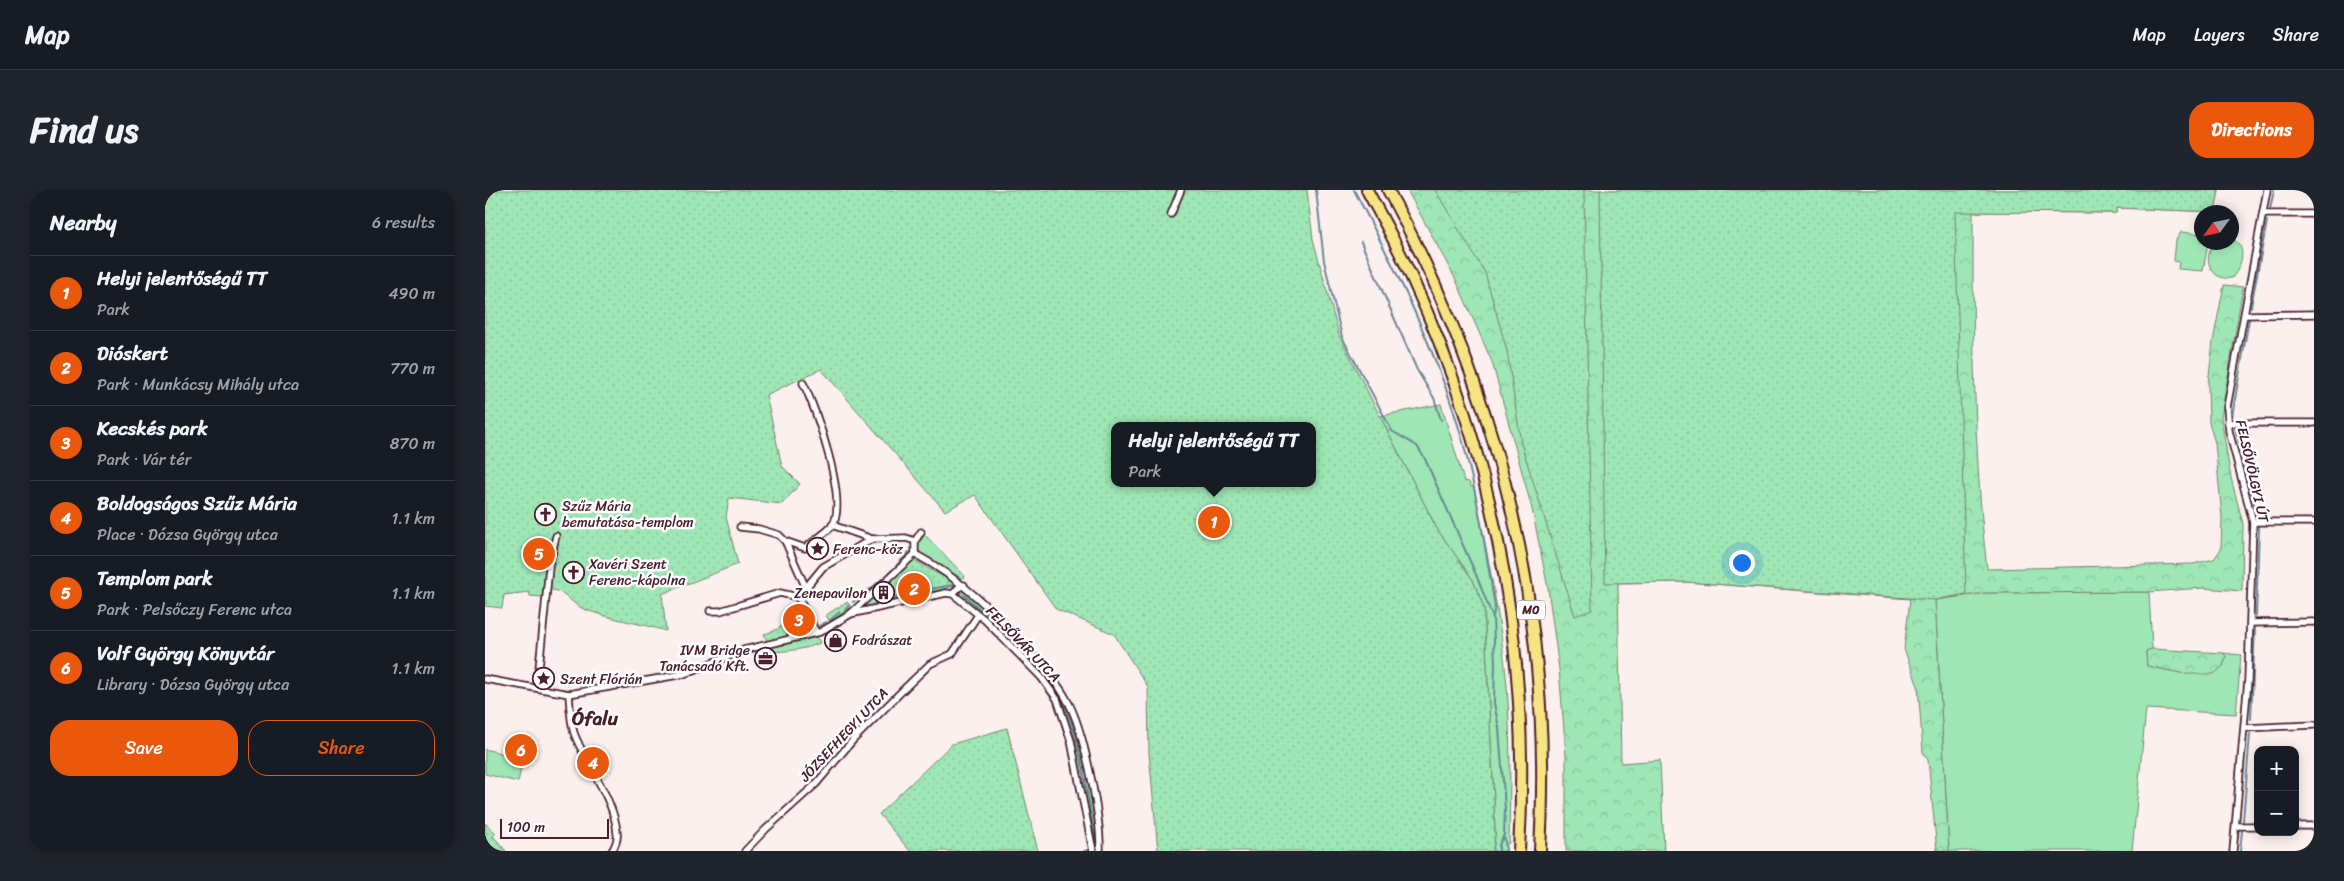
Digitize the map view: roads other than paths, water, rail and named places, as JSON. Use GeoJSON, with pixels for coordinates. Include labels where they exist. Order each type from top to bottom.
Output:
{"type":"FeatureCollection","features":[{"type":"Feature","properties":{"kind":"highway","name":"M0"},"geometry":{"type":"LineString","coordinates":[[1367,190],[1396,243],[1424,303],[1446,356],[1478,452],[1504,574],[1517,672],[1521,753],[1519,851]]}},
{"type":"Feature","properties":{"kind":"highway","name":"M0"},"geometry":{"type":"LineString","coordinates":[[1388,190],[1412,236],[1451,321],[1497,446],[1514,514],[1525,572],[1538,674],[1542,753],[1540,851]]}},
{"type":"Feature","properties":{"kind":"street"},"geometry":{"type":"LineString","coordinates":[[1171,214],[1181,190]]}},
{"type":"Feature","properties":{"kind":"street","name":"FELSŐVÖLGYI ÚT"},"geometry":{"type":"LineString","coordinates":[[2233,851],[2245,728],[2251,622],[2253,522],[2228,423],[2228,397],[2245,315],[2267,190]]}},
{"type":"Feature","properties":{"kind":"street"},"geometry":{"type":"LineString","coordinates":[[2263,214],[2314,214]]}},
{"type":"Feature","properties":{"kind":"street"},"geometry":{"type":"LineString","coordinates":[[2245,315],[2314,314]]}},
{"type":"Feature","properties":{"kind":"street"},"geometry":{"type":"LineString","coordinates":[[785,541],[805,548],[832,525],[838,503],[836,481],[811,397],[803,383]]}},
{"type":"Feature","properties":{"kind":"street"},"geometry":{"type":"LineString","coordinates":[[2228,423],[2314,423]]}},
{"type":"Feature","properties":{"kind":"street"},"geometry":{"type":"LineString","coordinates":[[2253,522],[2314,522]]}},
{"type":"Feature","properties":{"kind":"street"},"geometry":{"type":"LineString","coordinates":[[832,525],[872,538],[906,538],[915,541]]}},
{"type":"Feature","properties":{"kind":"street"},"geometry":{"type":"LineString","coordinates":[[739,527],[779,534],[785,541],[806,588]]}},
{"type":"Feature","properties":{"kind":"street"},"geometry":{"type":"LineString","coordinates":[[849,615],[915,554],[915,541],[921,532]]}},
{"type":"Feature","properties":{"kind":"street"},"geometry":{"type":"LineString","coordinates":[[537,688],[549,568],[556,536]]}},
{"type":"Feature","properties":{"kind":"street"},"geometry":{"type":"LineString","coordinates":[[798,597],[823,567],[872,538]]}},
{"type":"Feature","properties":{"kind":"street","name":"FELSŐVÁR UTCA"},"geometry":{"type":"LineString","coordinates":[[915,554],[988,606],[1056,683],[1068,701],[1088,767],[1101,838],[1100,851]]}},
{"type":"Feature","properties":{"kind":"street"},"geometry":{"type":"LineString","coordinates":[[485,680],[569,694],[684,674],[744,650],[817,632],[849,615],[932,595],[953,594],[960,585]]}},
{"type":"Feature","properties":{"kind":"street"},"geometry":{"type":"LineString","coordinates":[[710,611],[720,611],[780,593],[798,597],[807,610],[817,632]]}},
{"type":"Feature","properties":{"kind":"street","name":"FELSŐVÁR UTCA"},"geometry":{"type":"LineString","coordinates":[[953,594],[978,615],[1041,677],[1057,700],[1071,741],[1093,851]]}},
{"type":"Feature","properties":{"kind":"street","name":"JÓZSEFHEGYI UTCA"},"geometry":{"type":"LineString","coordinates":[[745,851],[766,829],[816,784],[853,740],[930,664],[952,654],[978,615]]}},
{"type":"Feature","properties":{"kind":"street"},"geometry":{"type":"LineString","coordinates":[[2251,622],[2314,622]]}},
{"type":"Feature","properties":{"kind":"street"},"geometry":{"type":"LineString","coordinates":[[569,694],[571,724],[598,781],[616,826],[618,835],[611,851]]}},
{"type":"Feature","properties":{"kind":"street"},"geometry":{"type":"LineString","coordinates":[[2245,728],[2314,725]]}},
{"type":"Feature","properties":{"kind":"street"},"geometry":{"type":"LineString","coordinates":[[2236,826],[2254,826]]}},
{"type":"Feature","properties":{"kind":"street"},"geometry":{"type":"LineString","coordinates":[[2299,826],[2314,826]]}},
{"type":"Feature","properties":{"kind":"waterway"},"geometry":{"type":"LineString","coordinates":[[1316,190],[1324,261],[1342,337],[1392,431],[1417,446],[1425,459],[1493,618],[1494,703],[1499,728],[1505,808],[1504,835],[1499,845],[1499,851]]}},
{"type":"Feature","properties":{"kind":"waterway"},"geometry":{"type":"LineString","coordinates":[[1354,190],[1412,305],[1448,394],[1470,470],[1495,607],[1493,616]]}},
{"type":"Feature","properties":{"kind":"waterway"},"geometry":{"type":"LineString","coordinates":[[2270,209],[2274,190]]}},
{"type":"Feature","properties":{"kind":"waterway"},"geometry":{"type":"LineString","coordinates":[[2251,307],[2267,221]]}},
{"type":"Feature","properties":{"kind":"waterway"},"geometry":{"type":"LineString","coordinates":[[1361,242],[1417,370],[1434,398],[1441,420]]}},
{"type":"Feature","properties":{"kind":"waterway"},"geometry":{"type":"LineString","coordinates":[[2232,416],[2249,319]]}},
{"type":"Feature","properties":{"kind":"waterway"},"geometry":{"type":"LineString","coordinates":[[2235,428],[2257,514]]}},
{"type":"Feature","properties":{"kind":"waterway"},"geometry":{"type":"LineString","coordinates":[[2256,616],[2259,526]]}},
{"type":"Feature","properties":{"kind":"waterway"},"geometry":{"type":"LineString","coordinates":[[897,565],[909,552]]}},
{"type":"Feature","properties":{"kind":"waterway"},"geometry":{"type":"LineString","coordinates":[[887,575],[892,570]]}},
{"type":"Feature","properties":{"kind":"waterway"},"geometry":{"type":"LineString","coordinates":[[874,586],[883,578]]}},
{"type":"Feature","properties":{"kind":"waterway"},"geometry":{"type":"LineString","coordinates":[[874,604],[913,592],[953,585]]}},
{"type":"Feature","properties":{"kind":"waterway"},"geometry":{"type":"LineString","coordinates":[[865,593],[870,589]]}},
{"type":"Feature","properties":{"kind":"waterway"},"geometry":{"type":"LineString","coordinates":[[964,595],[1032,659],[1055,687],[1062,700],[1069,715],[1083,767],[1095,837],[1096,847],[1094,849]]}},
{"type":"Feature","properties":{"kind":"waterway"},"geometry":{"type":"LineString","coordinates":[[853,602],[859,597]]}},
{"type":"Feature","properties":{"kind":"waterway"},"geometry":{"type":"LineString","coordinates":[[845,610],[849,605]]}},
{"type":"Feature","properties":{"kind":"waterway"},"geometry":{"type":"LineString","coordinates":[[830,620],[840,612]]}},
{"type":"Feature","properties":{"kind":"waterway"},"geometry":{"type":"LineString","coordinates":[[819,626],[826,622]]}},
{"type":"Feature","properties":{"kind":"waterway"},"geometry":{"type":"LineString","coordinates":[[789,635],[812,629]]}},
{"type":"Feature","properties":{"kind":"waterway"},"geometry":{"type":"LineString","coordinates":[[2251,719],[2255,629]]}},
{"type":"Feature","properties":{"kind":"waterway"},"geometry":{"type":"LineString","coordinates":[[2243,821],[2250,734]]}},
{"type":"Feature","properties":{"kind":"waterway"},"geometry":{"type":"LineString","coordinates":[[2240,851],[2242,831]]}},
{"type":"Feature","properties":{"kind":"waterway"},"geometry":{"type":"LineString","coordinates":[[1503,837],[1506,851]]}},
{"type":"Feature","properties":{"kind":"waterway"},"geometry":{"type":"LineString","coordinates":[[1084,851],[1089,850]]}},
{"type":"Feature","properties":{"kind":"place","name":"Szűz Mária bemutatása-templom"},"geometry":{"type":"Point","coordinates":[546,514]}},
{"type":"Feature","properties":{"kind":"place","name":"Helyi jelentőségű TT"},"geometry":{"type":"Point","coordinates":[1214,522]}},
{"type":"Feature","properties":{"kind":"place","name":"Ferenc-köz"},"geometry":{"type":"Point","coordinates":[817,549]}},
{"type":"Feature","properties":{"kind":"place","name":"Templom park"},"geometry":{"type":"Point","coordinates":[539,554]}},
{"type":"Feature","properties":{"kind":"place","name":"Xavéri Szent Ferenc-kápolna"},"geometry":{"type":"Point","coordinates":[573,572]}},
{"type":"Feature","properties":{"kind":"place","name":"Dióskert"},"geometry":{"type":"Point","coordinates":[914,589]}},
{"type":"Feature","properties":{"kind":"place","name":"Zenepavilon"},"geometry":{"type":"Point","coordinates":[883,593]}},
{"type":"Feature","properties":{"kind":"place","name":"Kecskés park"},"geometry":{"type":"Point","coordinates":[799,620]}},
{"type":"Feature","properties":{"kind":"place","name":"Fodrászat"},"geometry":{"type":"Point","coordinates":[836,640]}},
{"type":"Feature","properties":{"kind":"place","name":"IVM Bridge Tanácsadó Kft."},"geometry":{"type":"Point","coordinates":[766,658]}},
{"type":"Feature","properties":{"kind":"place","name":"Szent Flórián"},"geometry":{"type":"Point","coordinates":[544,679]}},
{"type":"Feature","properties":{"kind":"place","name":"Volf György Könyvtár"},"geometry":{"type":"Point","coordinates":[521,750]}},
{"type":"Feature","properties":{"kind":"place","name":"Boldogságos Szűz Mária"},"geometry":{"type":"Point","coordinates":[593,763]}},
{"type":"Feature","properties":{"kind":"district","name":"Ófalu"},"geometry":{"type":"Point","coordinates":[595,718]}}]}
